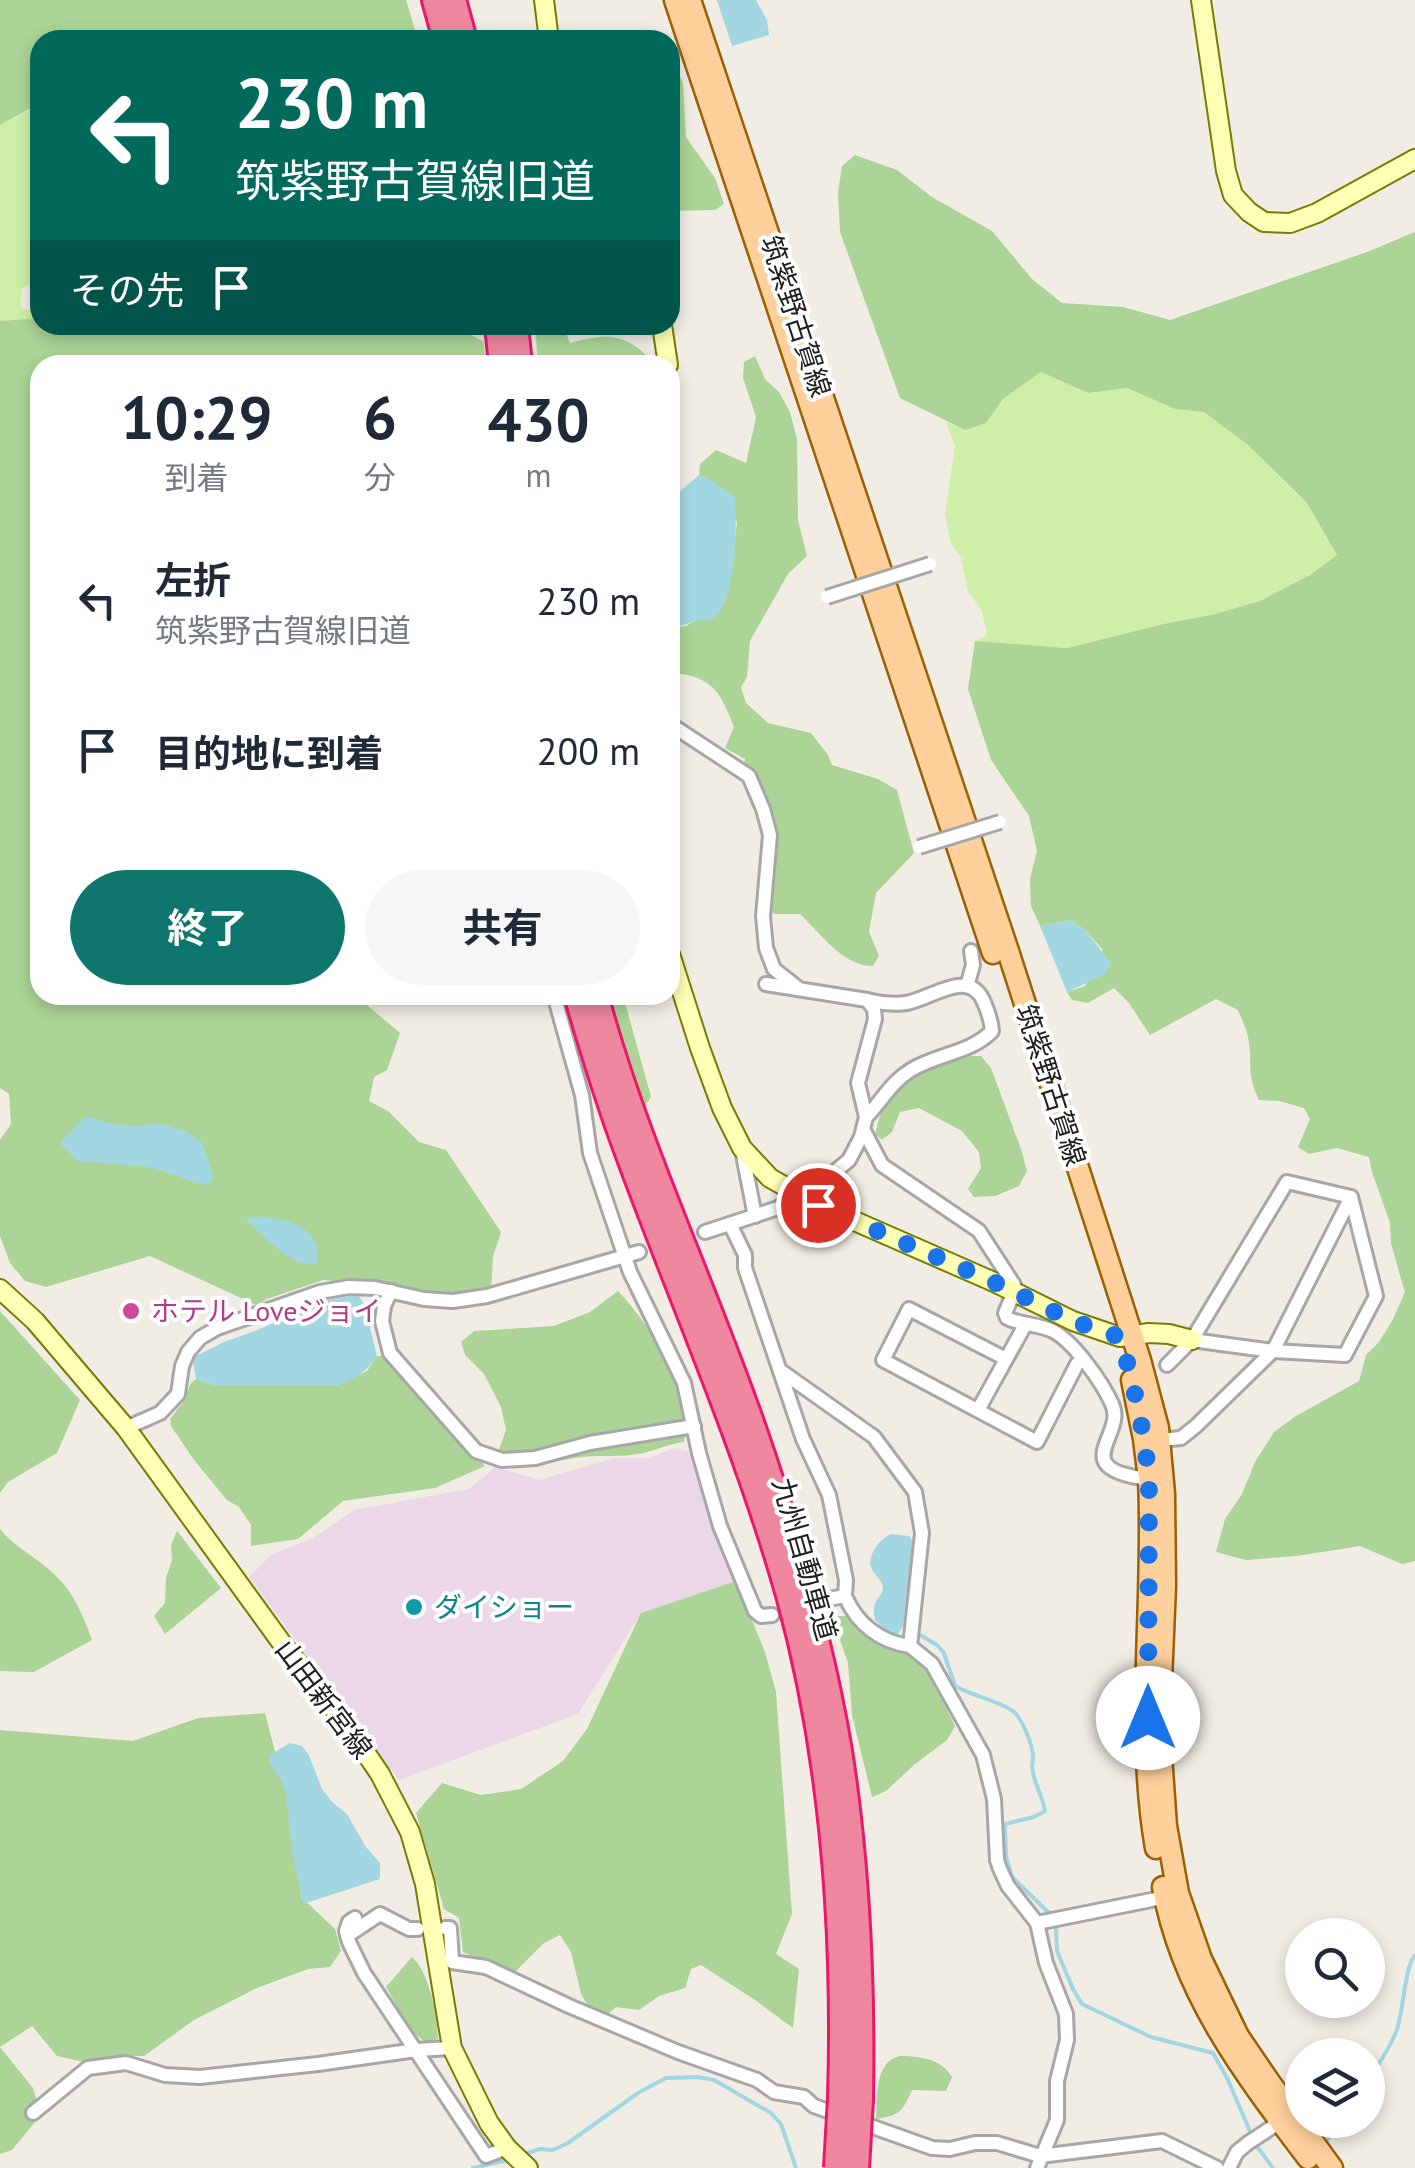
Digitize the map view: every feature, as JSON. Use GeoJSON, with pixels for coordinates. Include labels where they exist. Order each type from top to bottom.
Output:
{"type":"FeatureCollection","features":[{"type":"Feature","properties":{"kind":"highway"},"geometry":{"type":"LineString","coordinates":[[434,0],[442,30]]}},
{"type":"Feature","properties":{"kind":"highway"},"geometry":{"type":"LineString","coordinates":[[454,0],[462,30]]}},
{"type":"Feature","properties":{"kind":"highway","name":"九州自動車道"},"geometry":{"type":"LineString","coordinates":[[579,1005],[622,1139],[764,1516],[807,1676],[832,1838],[842,2015],[857,2168]]}},
{"type":"Feature","properties":{"kind":"highway","name":"九州自動車道"},"geometry":{"type":"LineString","coordinates":[[599,1005],[631,1107],[755,1432],[782,1514],[809,1606],[840,1751],[852,1841],[862,2022],[836,2168]]}},
{"type":"Feature","properties":{"kind":"main road","name":"筑紫野古賀線"},"geometry":{"type":"LineString","coordinates":[[675,0],[1154,1411],[1164,1494],[1166,1552],[1159,1728],[1172,1896],[1238,2036],[1318,2158]]}},
{"type":"Feature","properties":{"kind":"main road","name":"筑紫野古賀線"},"geometry":{"type":"LineString","coordinates":[[690,0],[1007,948],[1126,1336],[1149,1479],[1146,1755],[1151,1820],[1186,1966],[1225,2044],[1280,2122],[1318,2158]]}},
{"type":"Feature","properties":{"kind":"street"},"geometry":{"type":"LineString","coordinates":[[544,0],[548,30]]}},
{"type":"Feature","properties":{"kind":"street"},"geometry":{"type":"LineString","coordinates":[[1202,0],[1226,171],[1234,196],[1249,212],[1264,222],[1290,224],[1415,159]]}},
{"type":"Feature","properties":{"kind":"street"},"geometry":{"type":"LineString","coordinates":[[827,596],[930,564]]}},
{"type":"Feature","properties":{"kind":"street"},"geometry":{"type":"LineString","coordinates":[[680,731],[749,776],[770,835],[762,916],[766,948],[774,969],[800,989]]}},
{"type":"Feature","properties":{"kind":"street"},"geometry":{"type":"LineString","coordinates":[[919,847],[1000,822]]}},
{"type":"Feature","properties":{"kind":"street"},"geometry":{"type":"LineString","coordinates":[[968,986],[973,965],[971,952]]}},
{"type":"Feature","properties":{"kind":"street"},"geometry":{"type":"LineString","coordinates":[[680,984],[722,1108],[742,1148],[755,1216]]}},
{"type":"Feature","properties":{"kind":"street"},"geometry":{"type":"LineString","coordinates":[[706,1232],[778,1208],[826,1179],[849,1160],[864,1123],[891,1085],[934,1058],[974,1044],[992,1030],[981,995],[962,984],[908,1003],[884,1004],[766,984]]}},
{"type":"Feature","properties":{"kind":"street"},"geometry":{"type":"LineString","coordinates":[[867,1000],[875,1019],[858,1083],[864,1123],[882,1166],[979,1231],[1014,1285],[1005,1313],[1008,1318],[1053,1332],[1083,1358],[1114,1408],[1116,1419],[1104,1444],[1109,1466],[1129,1476],[1149,1479]]}},
{"type":"Feature","properties":{"kind":"street"},"geometry":{"type":"LineString","coordinates":[[557,1005],[582,1095],[590,1153],[603,1196],[633,1253],[630,1272],[684,1383],[699,1453],[727,1543],[755,1611],[760,1616],[772,1616]]}},
{"type":"Feature","properties":{"kind":"street"},"geometry":{"type":"LineString","coordinates":[[742,1148],[770,1178],[796,1194],[1073,1321],[1126,1336],[1170,1334],[1273,1351],[1345,1355],[1376,1296],[1351,1196]]}},
{"type":"Feature","properties":{"kind":"street"},"geometry":{"type":"LineString","coordinates":[[1167,1365],[1192,1340],[1286,1182],[1351,1196]]}},
{"type":"Feature","properties":{"kind":"street"},"geometry":{"type":"LineString","coordinates":[[1159,1440],[1181,1438],[1273,1351],[1351,1196]]}},
{"type":"Feature","properties":{"kind":"street"},"geometry":{"type":"LineString","coordinates":[[730,1224],[745,1254],[746,1268],[804,1439],[829,1495],[846,1580],[840,1597],[872,1632],[894,1644],[910,1646],[932,1664],[990,1776],[1000,1869],[1008,1886],[1037,1922],[1068,2029],[1058,2081],[1058,2120],[1038,2162]]}},
{"type":"Feature","properties":{"kind":"street"},"geometry":{"type":"LineString","coordinates":[[126,1428],[160,1413],[178,1394],[182,1366],[200,1338],[217,1328],[320,1292],[349,1287],[453,1301],[487,1296],[633,1253]]}},
{"type":"Feature","properties":{"kind":"street","name":"山田新宮線"},"geometry":{"type":"LineString","coordinates":[[0,1290],[36,1321],[126,1428],[281,1642],[344,1721],[388,1788],[410,1832],[426,1884],[452,2048],[489,2123],[528,2168]]}},
{"type":"Feature","properties":{"kind":"street"},"geometry":{"type":"LineString","coordinates":[[391,1291],[382,1321],[390,1353],[476,1450],[502,1460],[535,1458],[590,1443],[694,1426]]}},
{"type":"Feature","properties":{"kind":"street"},"geometry":{"type":"LineString","coordinates":[[1006,1359],[909,1309],[883,1360],[1037,1442],[1083,1358]]}},
{"type":"Feature","properties":{"kind":"street"},"geometry":{"type":"LineString","coordinates":[[978,1410],[1025,1324]]}},
{"type":"Feature","properties":{"kind":"street"},"geometry":{"type":"LineString","coordinates":[[782,1370],[874,1437],[915,1492],[922,1533],[910,1646]]}},
{"type":"Feature","properties":{"kind":"street"},"geometry":{"type":"LineString","coordinates":[[1037,1922],[1172,1896]]}},
{"type":"Feature","properties":{"kind":"street"},"geometry":{"type":"LineString","coordinates":[[348,1936],[380,1914],[409,1929],[418,1929]]}},
{"type":"Feature","properties":{"kind":"street"},"geometry":{"type":"LineString","coordinates":[[355,1918],[349,1922],[348,1936],[364,1973],[435,2081],[486,2156],[507,2148]]}},
{"type":"Feature","properties":{"kind":"street"},"geometry":{"type":"LineString","coordinates":[[445,1928],[450,1928],[452,1962],[486,1967],[678,2052],[757,2080],[774,2092],[804,2097],[814,2106],[932,2148],[998,2143],[1038,2162],[1162,2141],[1217,2168]]}},
{"type":"Feature","properties":{"kind":"street"},"geometry":{"type":"LineString","coordinates":[[33,2113],[88,2068],[126,2063],[164,2075],[200,2076],[452,2048]]}},
{"type":"Feature","properties":{"kind":"street"},"geometry":{"type":"LineString","coordinates":[[1229,2168],[1237,2152],[1280,2122]]}},
{"type":"Feature","properties":{"kind":"shaded area"},"geometry":{"type":"Polygon","coordinates":[[[674,1448],[689,1451],[736,1581],[641,1613],[578,1714],[399,1780],[249,1577],[271,1555],[313,1538],[354,1510],[469,1489],[496,1467],[539,1480],[615,1458],[649,1458],[674,1448]]]}},
{"type":"Feature","properties":{"kind":"green space"},"geometry":{"type":"Polygon","coordinates":[[[0,0],[406,0],[415,30],[30,30],[30,108],[0,125],[0,0]]]}},
{"type":"Feature","properties":{"kind":"green space"},"geometry":{"type":"Polygon","coordinates":[[[680,77],[686,137],[715,178],[724,204],[715,210],[680,211],[680,77]]]}},
{"type":"Feature","properties":{"kind":"green space"},"geometry":{"type":"Polygon","coordinates":[[[30,109],[30,284],[21,289],[21,308],[30,310],[30,319],[0,321],[0,125],[30,109]]]}},
{"type":"Feature","properties":{"kind":"green space"},"geometry":{"type":"Polygon","coordinates":[[[855,155],[897,170],[932,197],[992,231],[1032,279],[1062,303],[1123,307],[1170,320],[1415,232],[1415,1561],[1402,1564],[1360,1546],[1246,1560],[1216,1552],[1225,1519],[1274,1432],[1359,1381],[1366,1355],[1392,1321],[1405,1292],[1391,1244],[1390,1223],[1369,1157],[1337,1148],[1309,1154],[1298,1147],[1310,1119],[1304,1108],[1259,1100],[1251,1078],[1247,1035],[1238,1010],[1216,999],[1150,1035],[1114,988],[1088,1003],[1072,1000],[1067,992],[1085,986],[1103,950],[1071,920],[1040,926],[1031,906],[1030,879],[1037,851],[1029,816],[991,760],[968,689],[975,641],[1067,648],[1215,614],[1260,601],[1310,575],[1337,555],[1306,502],[1248,445],[1204,412],[1175,409],[1127,388],[1088,393],[1041,372],[1003,399],[986,423],[965,430],[900,398],[840,232],[838,193],[842,166],[855,155]]]}},
{"type":"Feature","properties":{"kind":"green space"},"geometry":{"type":"Polygon","coordinates":[[[30,319],[30,335],[472,335],[484,342],[485,355],[30,355],[30,1005],[367,1005],[400,1033],[387,1070],[374,1077],[369,1101],[388,1111],[419,1142],[446,1150],[501,1232],[493,1257],[491,1291],[433,1297],[390,1285],[323,1280],[256,1305],[150,1256],[46,1287],[25,1281],[10,1263],[0,1236],[0,1140],[11,1124],[9,1094],[0,1088],[0,321],[30,319]]]}},
{"type":"Feature","properties":{"kind":"green space"},"geometry":{"type":"Polygon","coordinates":[[[536,335],[567,335],[570,343],[610,337],[628,342],[646,355],[586,355],[537,355],[536,335]]]}},
{"type":"Feature","properties":{"kind":"green space"},"geometry":{"type":"Polygon","coordinates":[[[755,356],[765,379],[779,392],[790,412],[797,439],[798,520],[807,556],[788,574],[750,641],[747,677],[741,687],[746,703],[768,723],[811,733],[832,765],[878,779],[897,790],[914,853],[876,893],[869,932],[879,956],[873,966],[842,955],[800,914],[775,914],[763,906],[764,840],[769,808],[742,776],[745,759],[725,748],[734,727],[720,696],[708,683],[680,674],[680,627],[725,603],[737,522],[710,479],[699,475],[700,464],[716,450],[746,463],[756,417],[743,378],[744,362],[755,356]]]}},
{"type":"Feature","properties":{"kind":"green space"},"geometry":{"type":"Polygon","coordinates":[[[1041,372],[1088,393],[1127,388],[1175,409],[1204,412],[1248,445],[1306,503],[1337,555],[1310,575],[1260,601],[1215,614],[1067,648],[975,641],[987,635],[982,611],[968,591],[945,514],[955,446],[946,422],[965,430],[986,423],[1003,399],[1041,372]]]}},
{"type":"Feature","properties":{"kind":"green space"},"geometry":{"type":"Polygon","coordinates":[[[612,1005],[626,1005],[651,1097],[645,1106],[612,1005]]]}},
{"type":"Feature","properties":{"kind":"green space"},"geometry":{"type":"Polygon","coordinates":[[[956,1056],[981,1056],[991,1068],[1021,1149],[1027,1171],[1019,1186],[995,1196],[974,1197],[968,1189],[981,1168],[979,1152],[962,1131],[919,1108],[900,1112],[892,1132],[882,1140],[875,1134],[884,1103],[898,1086],[926,1067],[956,1056]]]}},
{"type":"Feature","properties":{"kind":"green space"},"geometry":{"type":"Polygon","coordinates":[[[618,1291],[648,1328],[676,1375],[685,1402],[684,1442],[638,1454],[539,1464],[496,1458],[506,1430],[501,1407],[484,1374],[465,1355],[461,1342],[474,1331],[554,1326],[590,1312],[618,1291]]]}},
{"type":"Feature","properties":{"kind":"green space"},"geometry":{"type":"Polygon","coordinates":[[[0,1311],[80,1400],[57,1453],[8,1482],[0,1493],[0,1311]]]}},
{"type":"Feature","properties":{"kind":"green space"},"geometry":{"type":"Polygon","coordinates":[[[377,1356],[387,1356],[412,1390],[485,1466],[435,1488],[343,1501],[298,1539],[251,1546],[251,1525],[239,1507],[227,1500],[171,1426],[170,1419],[191,1383],[196,1379],[216,1386],[336,1386],[367,1371],[377,1356]]]}},
{"type":"Feature","properties":{"kind":"green space"},"geometry":{"type":"Polygon","coordinates":[[[0,1529],[63,1583],[92,1640],[34,1672],[0,1671],[0,1529]]]}},
{"type":"Feature","properties":{"kind":"green space"},"geometry":{"type":"Polygon","coordinates":[[[177,1531],[221,1588],[165,1634],[154,1616],[165,1603],[171,1545],[177,1531]]]}},
{"type":"Feature","properties":{"kind":"green space"},"geometry":{"type":"Polygon","coordinates":[[[736,1581],[765,1652],[776,1692],[792,1914],[776,1954],[799,1969],[793,2028],[701,1965],[691,1969],[685,1988],[659,1996],[639,2010],[616,2007],[608,2014],[589,2007],[581,1994],[571,1952],[560,1935],[544,1943],[512,1975],[463,1952],[459,1918],[444,1909],[416,1813],[442,1783],[481,1795],[521,1789],[563,1761],[587,1729],[641,1613],[736,1581]]]}},
{"type":"Feature","properties":{"kind":"green space"},"geometry":{"type":"Polygon","coordinates":[[[837,1616],[851,1616],[913,1651],[926,1667],[955,1726],[947,1740],[886,1791],[872,1797],[852,1715],[848,1663],[837,1631],[837,1616]]]}},
{"type":"Feature","properties":{"kind":"green space"},"geometry":{"type":"Polygon","coordinates":[[[265,1713],[278,1763],[302,1816],[296,1851],[301,1897],[335,1929],[341,1951],[330,1967],[308,1969],[257,1988],[194,2020],[144,2056],[84,2062],[57,2056],[32,2026],[0,2047],[0,1730],[133,1741],[198,1718],[265,1713]]]}},
{"type":"Feature","properties":{"kind":"green space"},"geometry":{"type":"Polygon","coordinates":[[[412,1957],[428,1983],[434,2007],[438,2039],[431,2044],[410,2028],[386,1987],[412,1957]]]}},
{"type":"Feature","properties":{"kind":"green space"},"geometry":{"type":"Polygon","coordinates":[[[0,2047],[33,2088],[41,2115],[12,2150],[0,2154],[0,2047]]]}},
{"type":"Feature","properties":{"kind":"green space"},"geometry":{"type":"Polygon","coordinates":[[[900,2056],[936,2062],[952,2077],[946,2091],[912,2090],[899,2111],[876,2119],[882,2073],[892,2059],[900,2056]]]}},
{"type":"Feature","properties":{"kind":"water"},"geometry":{"type":"Polygon","coordinates":[[[717,0],[756,0],[767,20],[769,35],[732,46],[717,0]]]}},
{"type":"Feature","properties":{"kind":"water"},"geometry":{"type":"Polygon","coordinates":[[[699,475],[735,497],[736,536],[724,605],[711,621],[680,625],[680,491],[699,475]]]}},
{"type":"Feature","properties":{"kind":"water"},"geometry":{"type":"Polygon","coordinates":[[[1071,920],[1085,930],[1111,963],[1106,974],[1067,992],[1040,926],[1071,920]]]}},
{"type":"Feature","properties":{"kind":"water"},"geometry":{"type":"Polygon","coordinates":[[[83,1118],[138,1126],[159,1123],[187,1132],[202,1143],[212,1182],[204,1185],[151,1167],[78,1161],[60,1143],[83,1118]]]}},
{"type":"Feature","properties":{"kind":"water"},"geometry":{"type":"Polygon","coordinates":[[[246,1217],[274,1218],[301,1227],[316,1243],[317,1264],[289,1257],[246,1217]]]}},
{"type":"Feature","properties":{"kind":"water"},"geometry":{"type":"Polygon","coordinates":[[[358,1295],[364,1304],[377,1356],[354,1378],[336,1386],[216,1386],[196,1379],[196,1356],[326,1300],[358,1295]]]}},
{"type":"Feature","properties":{"kind":"water"},"geometry":{"type":"Polygon","coordinates":[[[891,1534],[909,1536],[913,1541],[903,1626],[899,1633],[890,1636],[875,1620],[874,1606],[883,1589],[870,1562],[876,1548],[891,1534]]]}},
{"type":"Feature","properties":{"kind":"water"},"geometry":{"type":"Polygon","coordinates":[[[290,1743],[302,1746],[309,1755],[322,1789],[347,1814],[380,1863],[380,1879],[303,1904],[286,1793],[269,1763],[271,1754],[290,1743]]]}},
{"type":"Feature","properties":{"kind":"waterway"},"geometry":{"type":"LineString","coordinates":[[915,1632],[944,1653],[955,1686],[1008,1708],[1026,1732],[1045,1811],[1005,1824],[1006,1856],[1012,1877],[1049,1913],[1056,1929],[1057,1951],[1082,2004],[1151,2037],[1213,2053],[1252,2136]]}},
{"type":"Feature","properties":{"kind":"waterway"},"geometry":{"type":"LineString","coordinates":[[1385,2053],[1396,2032],[1415,1955]]}},
{"type":"Feature","properties":{"kind":"waterway"},"geometry":{"type":"LineString","coordinates":[[521,2155],[553,2150],[568,2143],[666,2078],[698,2077],[714,2080],[771,2113],[781,2124],[796,2168]]}},
{"type":"Feature","properties":{"kind":"waterway"},"geometry":{"type":"LineString","coordinates":[[1324,2145],[1329,2138]]}},
{"type":"Feature","properties":{"kind":"waterway"},"geometry":{"type":"LineString","coordinates":[[1256,2145],[1273,2168]]}},
{"type":"Feature","properties":{"kind":"waterway"},"geometry":{"type":"LineString","coordinates":[[473,2168],[508,2160]]}},
{"type":"Feature","properties":{"kind":"place","name":"ホテル Loveジョイ"},"geometry":{"type":"Point","coordinates":[131,1311]}},
{"type":"Feature","properties":{"kind":"place","name":"ダイショー"},"geometry":{"type":"Point","coordinates":[414,1607]}},
{"type":"Feature","properties":{"kind":"route"},"geometry":{"type":"LineString","coordinates":[[818,1205],[1073,1321],[1120,1337],[1144,1438],[1149,1479],[1148,1718]]}}]}
